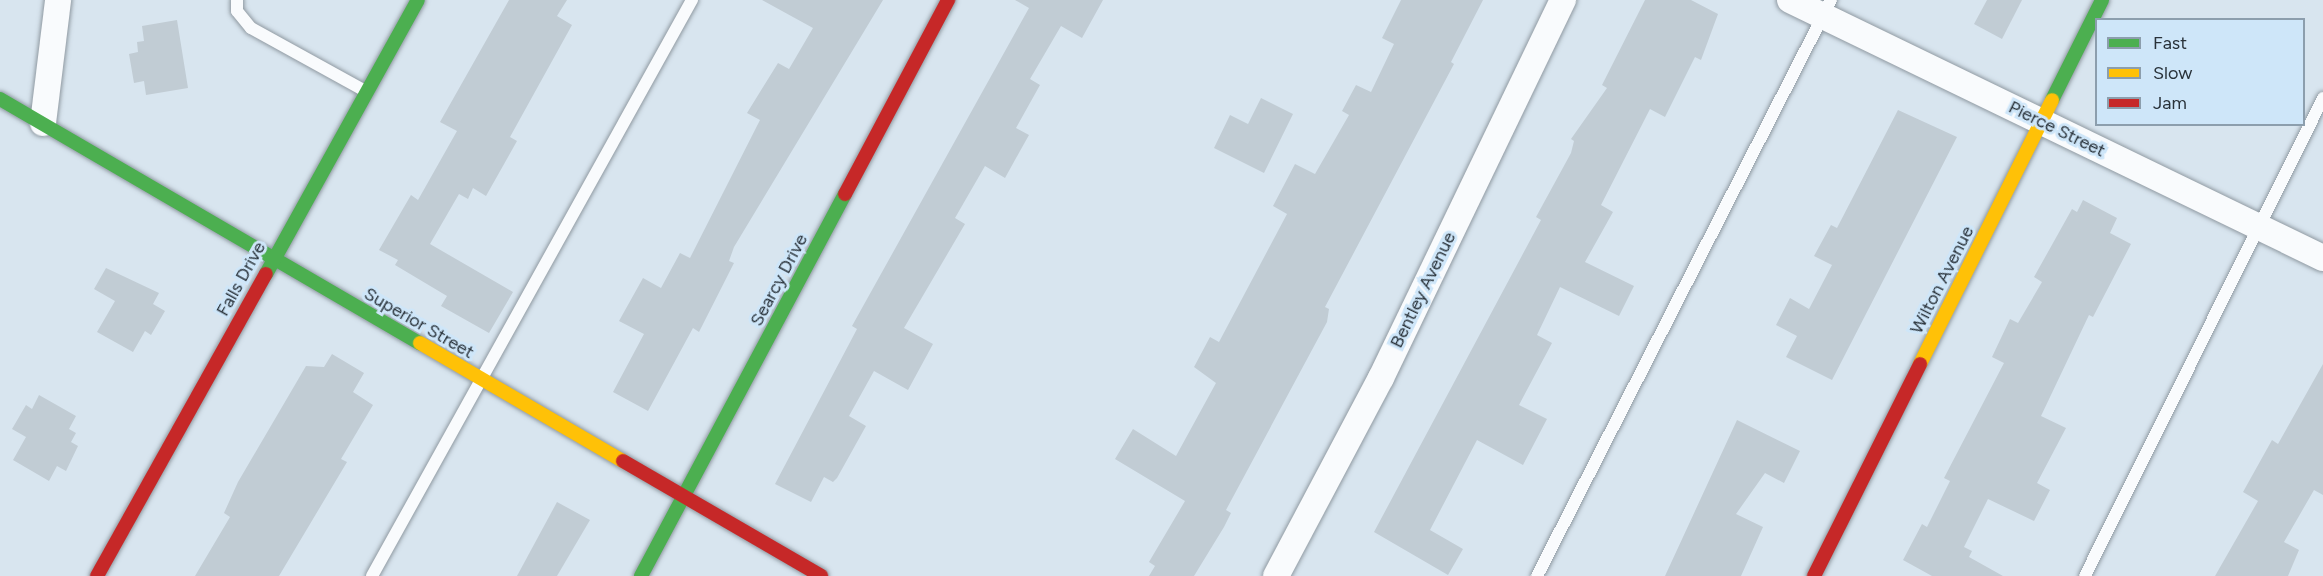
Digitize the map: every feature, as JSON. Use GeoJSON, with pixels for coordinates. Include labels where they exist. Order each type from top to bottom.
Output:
{"type":"FeatureCollection","features":[{"type":"Feature","properties":{"kind":"street"},"geometry":{"type":"LineString","coordinates":[[43,123],[58,0]]}},
{"type":"Feature","properties":{"kind":"street","name":"Falls Drive"},"geometry":{"type":"LineString","coordinates":[[97,576],[418,0]]}},
{"type":"Feature","properties":{"kind":"street","name":"Searcy Drive"},"geometry":{"type":"LineString","coordinates":[[641,576],[948,0]]}},
{"type":"Feature","properties":{"kind":"street","name":"Bentley Avenue"},"geometry":{"type":"LineString","coordinates":[[1275,576],[1381,378],[1563,0]]}},
{"type":"Feature","properties":{"kind":"street","name":"Pierce Street"},"geometry":{"type":"LineString","coordinates":[[1790,0],[1827,8],[2042,122],[2323,258]]}},
{"type":"Feature","properties":{"kind":"street","name":"Wilton Avenue"},"geometry":{"type":"LineString","coordinates":[[1814,576],[2102,0]]}},
{"type":"Feature","properties":{"kind":"street","name":"Superior Street"},"geometry":{"type":"LineString","coordinates":[[0,99],[821,576]]}},
{"type":"Feature","properties":{"kind":"lane"},"geometry":{"type":"LineString","coordinates":[[237,0],[237,11],[251,28],[366,92]]}},
{"type":"Feature","properties":{"kind":"lane"},"geometry":{"type":"LineString","coordinates":[[372,576],[692,0]]}},
{"type":"Feature","properties":{"kind":"lane"},"geometry":{"type":"LineString","coordinates":[[1537,576],[1827,8]]}},
{"type":"Feature","properties":{"kind":"lane"},"geometry":{"type":"LineString","coordinates":[[2085,576],[2323,98]]}},
{"type":"Feature","properties":{"kind":"building"},"geometry":{"type":"Polygon","coordinates":[[[509,0],[567,0],[557,16],[572,25],[510,137],[517,141],[486,196],[473,188],[468,199],[459,194],[430,244],[513,292],[489,333],[441,306],[447,296],[395,265],[398,260],[379,250],[411,195],[418,200],[457,131],[440,122],[509,0]]]}},
{"type":"Feature","properties":{"kind":"building"},"geometry":{"type":"Polygon","coordinates":[[[762,0],[883,0],[734,247],[729,261],[734,263],[699,332],[693,328],[648,411],[613,392],[644,334],[619,321],[643,278],[661,288],[680,253],[690,258],[760,120],[747,113],[778,63],[789,69],[813,28],[762,0]]]}},
{"type":"Feature","properties":{"kind":"building"},"geometry":{"type":"Polygon","coordinates":[[[1015,0],[1103,0],[1082,38],[1061,26],[1030,79],[1040,85],[1016,128],[1029,135],[1005,178],[985,166],[955,218],[965,224],[904,328],[933,344],[908,390],[874,371],[849,416],[866,426],[837,478],[833,482],[824,477],[811,502],[775,484],[857,329],[852,326],[1029,8],[1015,0]]]}},
{"type":"Feature","properties":{"kind":"building"},"geometry":{"type":"Polygon","coordinates":[[[1401,0],[1483,0],[1451,62],[1454,64],[1325,307],[1329,309],[1327,322],[1226,510],[1231,513],[1224,527],[1194,576],[1149,576],[1155,566],[1149,562],[1185,501],[1115,459],[1133,429],[1176,456],[1216,383],[1194,367],[1210,337],[1219,342],[1287,214],[1273,206],[1295,164],[1315,174],[1349,115],[1342,111],[1356,85],[1371,92],[1394,44],[1382,38],[1401,0]]]}},
{"type":"Feature","properties":{"kind":"building"},"geometry":{"type":"Polygon","coordinates":[[[1645,0],[1691,0],[1718,14],[1701,60],[1695,57],[1665,117],[1650,109],[1601,205],[1613,212],[1585,262],[1634,286],[1619,316],[1560,287],[1537,335],[1552,343],[1519,405],[1547,419],[1523,465],[1477,440],[1430,530],[1463,549],[1448,575],[1374,532],[1541,220],[1536,217],[1571,153],[1574,141],[1571,139],[1607,88],[1602,85],[1645,0]]]}},
{"type":"Feature","properties":{"kind":"building"},"geometry":{"type":"Polygon","coordinates":[[[1987,0],[2022,0],[2002,39],[1974,24],[1987,0]]]}},
{"type":"Feature","properties":{"kind":"building"},"geometry":{"type":"Polygon","coordinates":[[[177,20],[188,88],[146,95],[144,81],[134,83],[129,54],[138,52],[137,42],[144,41],[142,26],[177,20]]]}},
{"type":"Feature","properties":{"kind":"building"},"geometry":{"type":"Polygon","coordinates":[[[1261,98],[1293,114],[1264,173],[1214,148],[1230,115],[1248,124],[1261,98]]]}},
{"type":"Feature","properties":{"kind":"building"},"geometry":{"type":"Polygon","coordinates":[[[1898,110],[1957,137],[1832,380],[1786,357],[1797,336],[1776,325],[1790,298],[1809,309],[1832,265],[1814,256],[1831,225],[1837,228],[1898,110]]]}},
{"type":"Feature","properties":{"kind":"building"},"geometry":{"type":"Polygon","coordinates":[[[2083,200],[2117,218],[2110,233],[2131,244],[2093,317],[2089,315],[2041,416],[2066,428],[2037,483],[2050,490],[2034,521],[1988,499],[1964,547],[1972,551],[1969,557],[2003,576],[1932,576],[1903,560],[1922,524],[1927,527],[1950,481],[1944,478],[2004,363],[1992,357],[2010,319],[2018,323],[2042,282],[2034,277],[2072,209],[2077,212],[2083,200]]]}},
{"type":"Feature","properties":{"kind":"building"},"geometry":{"type":"Polygon","coordinates":[[[106,268],[159,293],[153,304],[165,311],[151,335],[145,331],[133,352],[97,332],[115,301],[94,289],[106,268]]]}},
{"type":"Feature","properties":{"kind":"building"},"geometry":{"type":"Polygon","coordinates":[[[332,354],[364,373],[353,392],[373,405],[341,459],[347,462],[279,576],[195,576],[230,517],[224,513],[238,482],[306,366],[324,367],[332,354]]]}},
{"type":"Feature","properties":{"kind":"building"},"geometry":{"type":"Polygon","coordinates":[[[2323,364],[2323,495],[2314,490],[2284,542],[2299,550],[2288,576],[2215,576],[2258,501],[2243,492],[2272,440],[2278,444],[2323,364]]]}},
{"type":"Feature","properties":{"kind":"building"},"geometry":{"type":"Polygon","coordinates":[[[39,395],[76,416],[69,429],[76,433],[71,442],[78,446],[66,471],[57,466],[49,481],[13,460],[26,437],[12,429],[26,405],[32,409],[39,395]]]}},
{"type":"Feature","properties":{"kind":"building"},"geometry":{"type":"Polygon","coordinates":[[[1737,420],[1800,451],[1784,483],[1765,473],[1736,514],[1763,527],[1741,576],[1665,576],[1737,420]]]}},
{"type":"Feature","properties":{"kind":"building"},"geometry":{"type":"Polygon","coordinates":[[[557,502],[590,520],[557,576],[517,576],[557,502]]]}},
{"type":"Feature","properties":{"kind":"traffic: fast"},"geometry":{"type":"LineString","coordinates":[[266,274],[418,0]]}},
{"type":"Feature","properties":{"kind":"traffic: fast"},"geometry":{"type":"LineString","coordinates":[[2052,100],[2102,0]]}},
{"type":"Feature","properties":{"kind":"traffic: fast"},"geometry":{"type":"LineString","coordinates":[[0,99],[420,343]]}},
{"type":"Feature","properties":{"kind":"traffic: fast"},"geometry":{"type":"LineString","coordinates":[[641,576],[845,194]]}},
{"type":"Feature","properties":{"kind":"traffic: slow"},"geometry":{"type":"LineString","coordinates":[[1920,364],[2052,100]]}},
{"type":"Feature","properties":{"kind":"traffic: slow"},"geometry":{"type":"LineString","coordinates":[[420,343],[623,461]]}},
{"type":"Feature","properties":{"kind":"traffic: jam"},"geometry":{"type":"LineString","coordinates":[[845,194],[948,0]]}},
{"type":"Feature","properties":{"kind":"traffic: jam"},"geometry":{"type":"LineString","coordinates":[[97,576],[266,274]]}},
{"type":"Feature","properties":{"kind":"traffic: jam"},"geometry":{"type":"LineString","coordinates":[[1814,576],[1920,364]]}},
{"type":"Feature","properties":{"kind":"traffic: jam"},"geometry":{"type":"LineString","coordinates":[[623,461],[821,576]]}}]}
